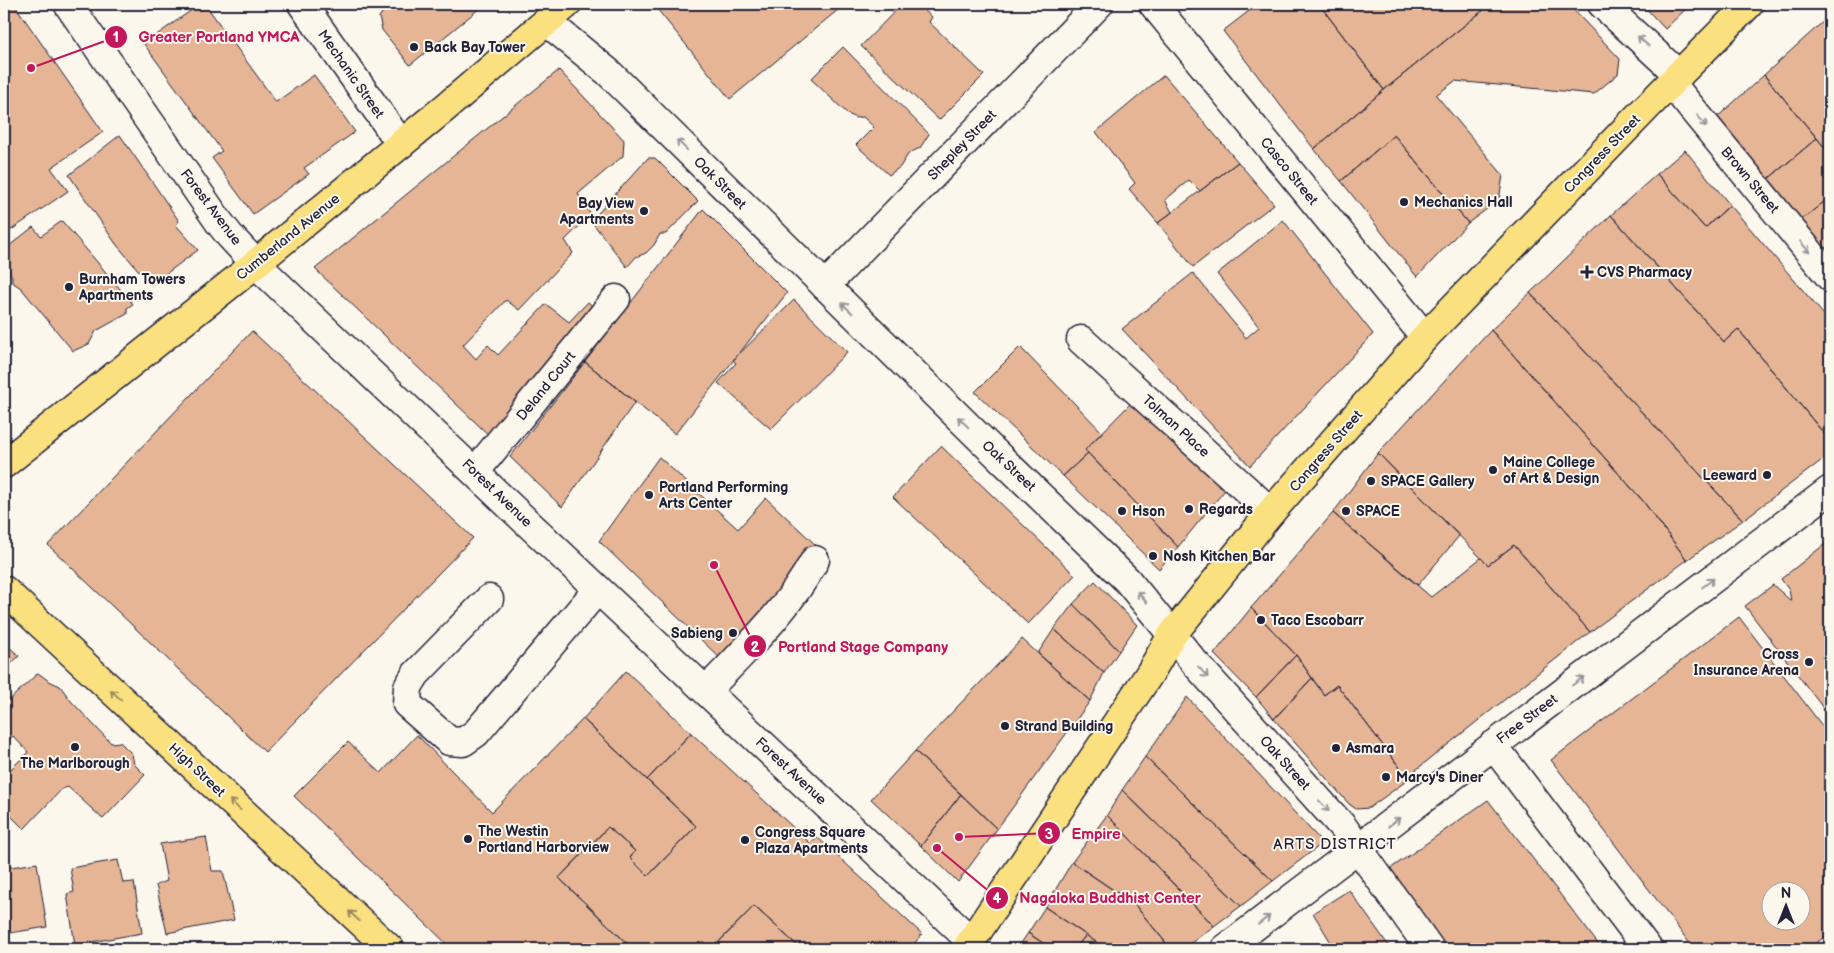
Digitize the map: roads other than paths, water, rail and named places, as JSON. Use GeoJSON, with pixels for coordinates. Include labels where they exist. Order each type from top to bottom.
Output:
{"type":"FeatureCollection","features":[{"type":"Feature","properties":{"kind":"main road","name":"Cumberland Avenue"},"geometry":{"type":"LineString","coordinates":[[4,464],[401,144],[567,4]]}},
{"type":"Feature","properties":{"kind":"main road","name":"Congress Street"},"geometry":{"type":"LineString","coordinates":[[969,945],[1150,672],[1172,635],[1271,512],[1425,338],[1749,4]]}},
{"type":"Feature","properties":{"kind":"main road","name":"High Street"},"geometry":{"type":"LineString","coordinates":[[4,590],[384,949]]}},
{"type":"Feature","properties":{"kind":"street","name":"Forest Avenue"},"geometry":{"type":"LineString","coordinates":[[68,4],[219,222],[255,263],[706,691],[969,945]]}},
{"type":"Feature","properties":{"kind":"street","name":"Mechanic Street"},"geometry":{"type":"LineString","coordinates":[[302,4],[401,144]]}},
{"type":"Feature","properties":{"kind":"street","name":"Shepley Street"},"geometry":{"type":"LineString","coordinates":[[825,286],[1099,4]]}},
{"type":"Feature","properties":{"kind":"street","name":"Brown Street"},"geometry":{"type":"LineString","coordinates":[[1602,4],[1675,79],[1830,277]]}},
{"type":"Feature","properties":{"kind":"street","name":"Casco Street"},"geometry":{"type":"LineString","coordinates":[[1159,6],[1425,338]]}},
{"type":"Feature","properties":{"kind":"street","name":"Oak Street"},"geometry":{"type":"LineString","coordinates":[[547,22],[608,72],[1127,580],[1195,663],[1343,827],[1430,949]]}},
{"type":"Feature","properties":{"kind":"street","name":"Deland Court"},"geometry":{"type":"LineString","coordinates":[[475,472],[616,299]]}},
{"type":"Feature","properties":{"kind":"street","name":"Tolman Place"},"geometry":{"type":"LineString","coordinates":[[1081,340],[1271,512]]}},
{"type":"Feature","properties":{"kind":"street","name":"Free Street"},"geometry":{"type":"LineString","coordinates":[[1225,949],[1358,850],[1493,745],[1830,490]]}},
{"type":"Feature","properties":{"kind":"street"},"geometry":{"type":"LineString","coordinates":[[706,691],[784,608],[802,583],[815,560]]}},
{"type":"Feature","properties":{"kind":"street"},"geometry":{"type":"LineString","coordinates":[[489,599],[416,674],[408,687],[408,704],[449,741],[463,742],[476,734],[598,589]]}},
{"type":"Feature","properties":{"kind":"street"},"geometry":{"type":"LineString","coordinates":[[1493,745],[1648,949]]}},
{"type":"Feature","properties":{"kind":"place","name":"Back Bay Tower"},"geometry":{"type":"Point","coordinates":[414,47]}},
{"type":"Feature","properties":{"kind":"place","name":"Greater Portland YMCA"},"geometry":{"type":"Point","coordinates":[31,68]}},
{"type":"Feature","properties":{"kind":"place","name":"Mechanics Hall"},"geometry":{"type":"Point","coordinates":[1404,202]}},
{"type":"Feature","properties":{"kind":"place","name":"Bay View Apartments"},"geometry":{"type":"Point","coordinates":[644,211]}},
{"type":"Feature","properties":{"kind":"place","name":"CVS Pharmacy"},"geometry":{"type":"Point","coordinates":[1587,272]}},
{"type":"Feature","properties":{"kind":"place","name":"Burnham Towers Apartments"},"geometry":{"type":"Point","coordinates":[69,287]}},
{"type":"Feature","properties":{"kind":"place","name":"Maine College of Art & Design"},"geometry":{"type":"Point","coordinates":[1493,470]}},
{"type":"Feature","properties":{"kind":"place","name":"Leeward"},"geometry":{"type":"Point","coordinates":[1767,475]}},
{"type":"Feature","properties":{"kind":"place","name":"SPACE Gallery"},"geometry":{"type":"Point","coordinates":[1371,481]}},
{"type":"Feature","properties":{"kind":"place","name":"Portland Performing Arts Center"},"geometry":{"type":"Point","coordinates":[649,495]}},
{"type":"Feature","properties":{"kind":"place","name":"Regards"},"geometry":{"type":"Point","coordinates":[1189,509]}},
{"type":"Feature","properties":{"kind":"place","name":"Hson"},"geometry":{"type":"Point","coordinates":[1122,511]}},
{"type":"Feature","properties":{"kind":"place","name":"SPACE"},"geometry":{"type":"Point","coordinates":[1346,511]}},
{"type":"Feature","properties":{"kind":"place","name":"Nosh Kitchen Bar"},"geometry":{"type":"Point","coordinates":[1153,556]}},
{"type":"Feature","properties":{"kind":"place","name":"Portland Stage Company"},"geometry":{"type":"Point","coordinates":[714,565]}},
{"type":"Feature","properties":{"kind":"place","name":"Taco Escobarr"},"geometry":{"type":"Point","coordinates":[1261,620]}},
{"type":"Feature","properties":{"kind":"place","name":"Sabieng"},"geometry":{"type":"Point","coordinates":[733,633]}},
{"type":"Feature","properties":{"kind":"place","name":"Cross Insurance Arena"},"geometry":{"type":"Point","coordinates":[1809,662]}},
{"type":"Feature","properties":{"kind":"place","name":"Strand Building"},"geometry":{"type":"Point","coordinates":[1005,726]}},
{"type":"Feature","properties":{"kind":"place","name":"The Marlborough"},"geometry":{"type":"Point","coordinates":[75,747]}},
{"type":"Feature","properties":{"kind":"place","name":"Asmara"},"geometry":{"type":"Point","coordinates":[1336,748]}},
{"type":"Feature","properties":{"kind":"place","name":"Marcy's Diner"},"geometry":{"type":"Point","coordinates":[1386,777]}},
{"type":"Feature","properties":{"kind":"place","name":"Empire"},"geometry":{"type":"Point","coordinates":[959,837]}},
{"type":"Feature","properties":{"kind":"place","name":"The Westin Portland Harborview"},"geometry":{"type":"Point","coordinates":[468,839]}},
{"type":"Feature","properties":{"kind":"place","name":"Congress Square Plaza Apartments"},"geometry":{"type":"Point","coordinates":[745,840]}},
{"type":"Feature","properties":{"kind":"place","name":"Nagaloka Buddhist Center"},"geometry":{"type":"Point","coordinates":[937,848]}},
{"type":"Feature","properties":{"kind":"district","name":"ARTS DISTRICT"},"geometry":{"type":"Point","coordinates":[1335,844]}}]}
